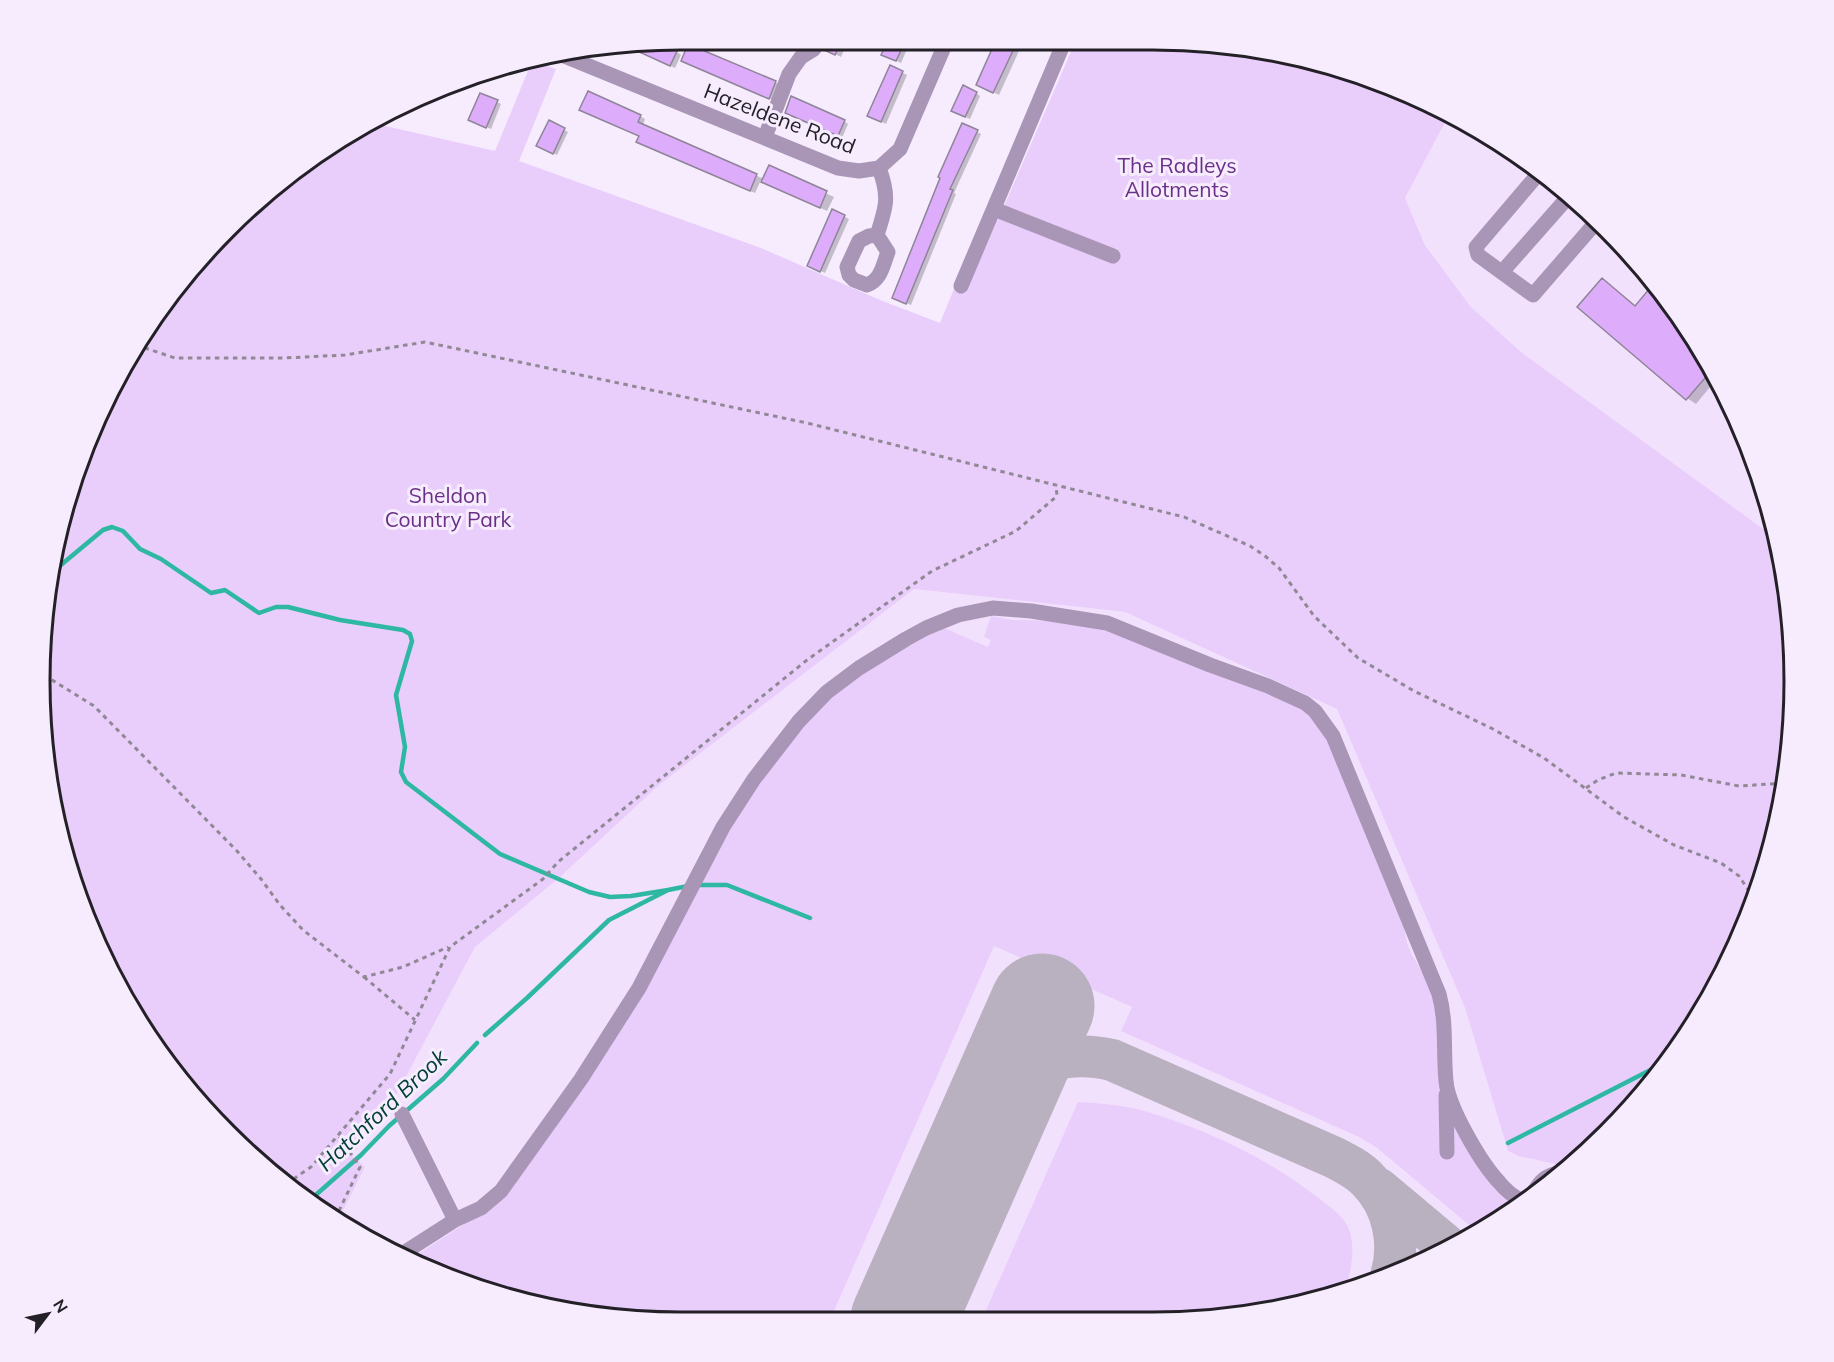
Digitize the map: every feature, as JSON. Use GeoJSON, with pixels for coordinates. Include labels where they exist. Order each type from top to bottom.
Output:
{"type":"FeatureCollection","features":[{"type":"Feature","properties":{"kind":"street"},"geometry":{"type":"LineString","coordinates":[[765,137],[789,74],[801,57],[812,50]]}},
{"type":"Feature","properties":{"kind":"street","name":"Hazeldene Road"},"geometry":{"type":"LineString","coordinates":[[573,59],[838,168],[859,171],[879,168],[900,149],[943,50]]}},
{"type":"Feature","properties":{"kind":"street"},"geometry":{"type":"LineString","coordinates":[[962,286],[1061,50]]}},
{"type":"Feature","properties":{"kind":"street"},"geometry":{"type":"LineString","coordinates":[[877,235],[886,205],[885,183],[879,168]]}},
{"type":"Feature","properties":{"kind":"street"},"geometry":{"type":"LineString","coordinates":[[1535,178],[1476,247],[1478,255],[1533,296],[1592,227]]}},
{"type":"Feature","properties":{"kind":"street"},"geometry":{"type":"LineString","coordinates":[[1502,272],[1564,202]]}},
{"type":"Feature","properties":{"kind":"street"},"geometry":{"type":"LineString","coordinates":[[994,209],[1113,256]]}},
{"type":"Feature","properties":{"kind":"street"},"geometry":{"type":"LineString","coordinates":[[408,1250],[454,1220],[481,1208],[495,1198],[515,1173],[639,988],[723,827],[754,779],[799,721],[839,682],[906,639],[958,615],[981,609],[1031,611],[1107,623],[1285,693],[1305,703],[1324,722],[1333,736],[1439,994],[1445,1028],[1447,1152]]}},
{"type":"Feature","properties":{"kind":"street"},"geometry":{"type":"LineString","coordinates":[[1446,1083],[1452,1104],[1462,1125],[1492,1174],[1507,1191],[1516,1197]]}},
{"type":"Feature","properties":{"kind":"street"},"geometry":{"type":"LineString","coordinates":[[402,1114],[454,1220]]}},
{"type":"Feature","properties":{"kind":"path"},"geometry":{"type":"LineString","coordinates":[[145,348],[175,358],[284,358],[345,355],[425,342],[807,423],[1184,518],[1250,546],[1265,556],[1279,568],[1314,616],[1358,658],[1414,691],[1493,729],[1544,758],[1624,817],[1654,834],[1674,845],[1721,863],[1739,876],[1749,890]]}},
{"type":"Feature","properties":{"kind":"path"},"geometry":{"type":"LineString","coordinates":[[364,977],[403,967],[450,947],[543,879],[558,862],[807,660],[932,571],[1016,531],[1057,496],[1056,485]]}},
{"type":"Feature","properties":{"kind":"path"},"geometry":{"type":"LineString","coordinates":[[50,679],[94,706],[237,851],[303,930],[415,1020]]}},
{"type":"Feature","properties":{"kind":"path"},"geometry":{"type":"LineString","coordinates":[[1586,788],[1616,773],[1682,775],[1739,786],[1775,784]]}},
{"type":"Feature","properties":{"kind":"path"},"geometry":{"type":"LineString","coordinates":[[293,1179],[311,1167],[390,1074],[450,947]]}},
{"type":"Feature","properties":{"kind":"path"},"geometry":{"type":"LineString","coordinates":[[338,1135],[360,1167],[339,1211]]}},
{"type":"Feature","properties":{"kind":"shaded area"},"geometry":{"type":"Polygon","coordinates":[[[1445,122],[1504,156],[1569,206],[1600,234],[1654,297],[1700,365],[1736,439],[1751,478],[1766,531],[1521,352],[1471,307],[1425,244],[1405,198],[1445,122]]]}},
{"type":"Feature","properties":{"kind":"shaded area"},"geometry":{"type":"Polygon","coordinates":[[[914,589],[1125,612],[1337,709],[1465,1008],[1508,1151],[1518,1156],[1558,1165],[1504,1206],[1469,1228],[1395,1264],[1316,1291],[1235,1307],[1194,1311],[681,1312],[599,1307],[518,1291],[478,1279],[402,1247],[342,1213],[365,1167],[351,1155],[383,1120],[475,947],[559,878],[659,785],[914,589]]]}},
{"type":"Feature","properties":{"kind":"green space","name":"Sheldon Country Park"},"geometry":{"type":"Polygon","coordinates":[[[1072,50],[1194,51],[1276,62],[1356,83],[1445,122],[1405,198],[1425,245],[1471,307],[1521,352],[1766,531],[1779,599],[1784,681],[1779,763],[1772,804],[1751,884],[1736,923],[1700,997],[1678,1032],[1628,1097],[1600,1128],[1558,1165],[1518,1156],[1508,1151],[1465,1008],[1337,709],[1125,612],[914,589],[659,785],[559,878],[475,947],[383,1120],[351,1155],[365,1167],[342,1213],[330,1206],[265,1156],[234,1128],[180,1065],[156,1032],[134,997],[98,923],[83,884],[62,804],[51,722],[50,681],[55,599],[62,558],[83,478],[98,439],[134,365],[156,330],[206,265],[234,234],[297,180],[330,156],[382,125],[495,151],[529,69],[544,65],[556,69],[519,161],[761,248],[880,300],[940,323],[979,228],[998,220],[1072,50]]]}},
{"type":"Feature","properties":{"kind":"green space"},"geometry":{"type":"Polygon","coordinates":[[[991,616],[1012,620],[1093,624],[1251,686],[1309,713],[1326,733],[1401,913],[1407,943],[1428,981],[1437,1004],[1441,1075],[1494,1187],[1509,1203],[1471,1227],[1376,1147],[1359,1137],[1121,1031],[1132,1007],[994,946],[834,1312],[681,1312],[599,1307],[518,1291],[478,1279],[418,1254],[492,1206],[702,877],[753,789],[804,723],[845,685],[914,640],[944,628],[988,647],[991,640],[984,637],[991,616]]]}},
{"type":"Feature","properties":{"kind":"green space"},"geometry":{"type":"Polygon","coordinates":[[[1078,1102],[1110,1104],[1141,1110],[1233,1145],[1277,1169],[1334,1210],[1347,1225],[1352,1240],[1347,1282],[1276,1300],[1194,1311],[985,1312],[1078,1102]]]}},
{"type":"Feature","properties":{"kind":"building"},"geometry":{"type":"Polygon","coordinates":[[[675,50],[677,51],[670,66],[638,51],[675,50]]]}},
{"type":"Feature","properties":{"kind":"building"},"geometry":{"type":"Polygon","coordinates":[[[686,50],[702,50],[776,81],[769,99],[681,61],[686,50]]]}},
{"type":"Feature","properties":{"kind":"building"},"geometry":{"type":"Polygon","coordinates":[[[824,50],[837,50],[835,55],[824,50]]]}},
{"type":"Feature","properties":{"kind":"building"},"geometry":{"type":"Polygon","coordinates":[[[883,50],[901,50],[896,61],[881,55],[883,50]]]}},
{"type":"Feature","properties":{"kind":"building"},"geometry":{"type":"Polygon","coordinates":[[[992,50],[1013,50],[993,93],[976,85],[992,50]]]}},
{"type":"Feature","properties":{"kind":"building"},"geometry":{"type":"Polygon","coordinates":[[[890,65],[903,71],[881,122],[867,116],[890,65]]]}},
{"type":"Feature","properties":{"kind":"building"},"geometry":{"type":"Polygon","coordinates":[[[963,85],[977,92],[965,117],[951,111],[963,85]]]}},
{"type":"Feature","properties":{"kind":"building"},"geometry":{"type":"Polygon","coordinates":[[[588,91],[641,115],[638,122],[757,174],[750,191],[636,142],[639,136],[579,110],[588,91]]]}},
{"type":"Feature","properties":{"kind":"building"},"geometry":{"type":"Polygon","coordinates":[[[480,93],[498,100],[486,128],[468,120],[480,93]]]}},
{"type":"Feature","properties":{"kind":"building"},"geometry":{"type":"Polygon","coordinates":[[[791,96],[845,120],[838,136],[785,113],[791,96]]]}},
{"type":"Feature","properties":{"kind":"building"},"geometry":{"type":"Polygon","coordinates":[[[549,120],[565,128],[553,154],[536,146],[549,120]]]}},
{"type":"Feature","properties":{"kind":"building"},"geometry":{"type":"Polygon","coordinates":[[[962,123],[978,130],[950,189],[953,190],[906,304],[892,298],[940,178],[938,177],[962,123]]]}},
{"type":"Feature","properties":{"kind":"building"},"geometry":{"type":"Polygon","coordinates":[[[769,165],[827,191],[820,208],[761,182],[769,165]]]}},
{"type":"Feature","properties":{"kind":"building"},"geometry":{"type":"Polygon","coordinates":[[[832,209],[845,215],[820,272],[807,266],[832,209]]]}},
{"type":"Feature","properties":{"kind":"building"},"geometry":{"type":"Polygon","coordinates":[[[1602,278],[1635,306],[1648,290],[1678,330],[1706,377],[1686,400],[1577,307],[1602,278]]]}},
{"type":"Feature","properties":{"kind":"waterway"},"geometry":{"type":"LineString","coordinates":[[61,565],[103,530],[112,527],[123,531],[140,549],[161,559],[211,593],[225,590],[259,613],[276,607],[288,607],[340,620],[403,630],[410,634],[412,641],[396,695],[405,747],[401,772],[406,782],[500,854],[589,892],[610,897],[668,890]]}},
{"type":"Feature","properties":{"kind":"waterway","name":"Hatchford Brook"},"geometry":{"type":"LineString","coordinates":[[696,885],[727,885],[810,918]]}},
{"type":"Feature","properties":{"kind":"waterway","name":"Hatchford Brook"},"geometry":{"type":"LineString","coordinates":[[485,1035],[609,920],[668,890],[688,886]]}},
{"type":"Feature","properties":{"kind":"waterway","name":"Hatchford Brook"},"geometry":{"type":"LineString","coordinates":[[315,1195],[443,1079],[477,1043]]}},
{"type":"Feature","properties":{"kind":"waterway","name":"Hatchford Brook"},"geometry":{"type":"LineString","coordinates":[[1508,1143],[1650,1070]]}},
{"type":"Feature","properties":{"kind":"taxiway"},"geometry":{"type":"LineString","coordinates":[[1003,1095],[1026,1073],[1052,1061],[1081,1056],[1112,1060],[1352,1167],[1364,1176],[1384,1201],[1395,1238],[1394,1265]]}},
{"type":"Feature","properties":{"kind":"taxiway"},"geometry":{"type":"LineString","coordinates":[[1379,1189],[1442,1242]]}},
{"type":"Feature","properties":{"kind":"runway"},"geometry":{"type":"LineString","coordinates":[[907,1312],[1042,1006]]}},
{"type":"Feature","properties":{"kind":"park label","name":"The Radleys Allotments"},"geometry":{"type":"Point","coordinates":[1177,177]}}]}
